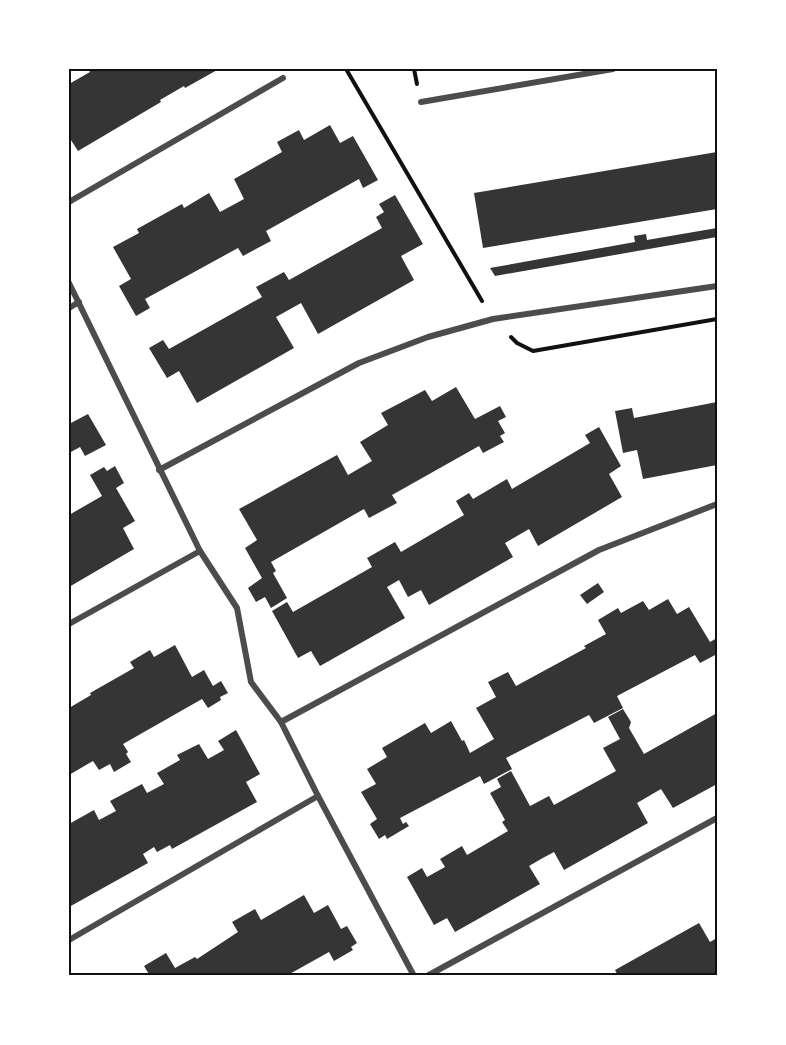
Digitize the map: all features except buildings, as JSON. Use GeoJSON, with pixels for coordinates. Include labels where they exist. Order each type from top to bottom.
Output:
{"type":"FeatureCollection","features":[{"type":"Feature","properties":{"kind":"street"},"geometry":{"type":"LineString","coordinates":[[421,102],[613,69]]}},
{"type":"Feature","properties":{"kind":"street"},"geometry":{"type":"LineString","coordinates":[[69,202],[283,78]]}},
{"type":"Feature","properties":{"kind":"street"},"geometry":{"type":"LineString","coordinates":[[69,284],[200,551],[237,608],[251,682],[282,722],[318,796],[414,976]]}},
{"type":"Feature","properties":{"kind":"street"},"geometry":{"type":"LineString","coordinates":[[159,470],[359,363],[428,337],[493,319],[717,286]]}},
{"type":"Feature","properties":{"kind":"street"},"geometry":{"type":"LineString","coordinates":[[69,308],[79,302]]}},
{"type":"Feature","properties":{"kind":"street"},"geometry":{"type":"LineString","coordinates":[[282,722],[599,550],[717,504]]}},
{"type":"Feature","properties":{"kind":"street"},"geometry":{"type":"LineString","coordinates":[[69,624],[200,551]]}},
{"type":"Feature","properties":{"kind":"street"},"geometry":{"type":"LineString","coordinates":[[69,940],[318,796]]}},
{"type":"Feature","properties":{"kind":"street"},"geometry":{"type":"LineString","coordinates":[[427,976],[717,818]]}},
{"type":"Feature","properties":{"kind":"path"},"geometry":{"type":"LineString","coordinates":[[346,69],[493,319],[517,343],[534,351],[717,319]]}}]}
